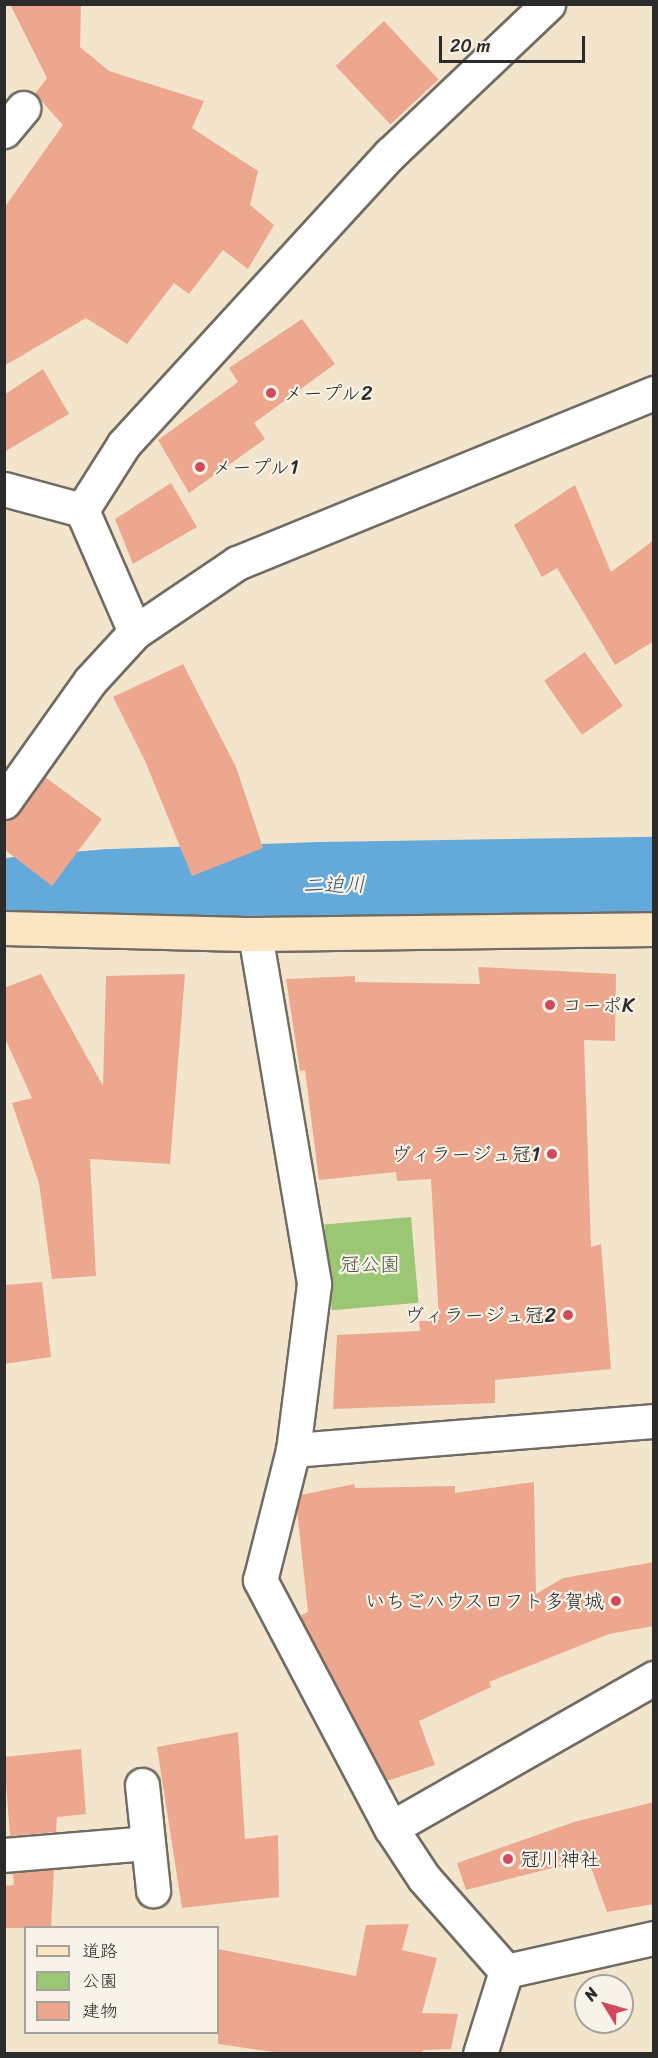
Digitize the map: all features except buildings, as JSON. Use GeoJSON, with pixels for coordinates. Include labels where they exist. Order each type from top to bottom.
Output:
{"type":"FeatureCollection","features":[{"type":"Feature","properties":{"kind":"street"},"geometry":{"type":"LineString","coordinates":[[82,510],[124,444],[382,163],[548,4]]}},
{"type":"Feature","properties":{"kind":"street"},"geometry":{"type":"LineString","coordinates":[[4,802],[90,681],[135,632],[237,563],[654,393]]}},
{"type":"Feature","properties":{"kind":"street"},"geometry":{"type":"LineString","coordinates":[[4,489],[10,488],[82,510],[135,632]]}},
{"type":"Feature","properties":{"kind":"street"},"geometry":{"type":"LineString","coordinates":[[4,928],[255,934],[654,929]]}},
{"type":"Feature","properties":{"kind":"street"},"geometry":{"type":"LineString","coordinates":[[255,934],[314,1284],[293,1450],[260,1580],[391,1828],[424,1878],[506,1971]]}},
{"type":"Feature","properties":{"kind":"street"},"geometry":{"type":"LineString","coordinates":[[293,1450],[654,1421]]}},
{"type":"Feature","properties":{"kind":"street"},"geometry":{"type":"LineString","coordinates":[[391,1828],[654,1678]]}},
{"type":"Feature","properties":{"kind":"street"},"geometry":{"type":"LineString","coordinates":[[142,1785],[153,1890]]}},
{"type":"Feature","properties":{"kind":"street"},"geometry":{"type":"LineString","coordinates":[[4,1855],[148,1843]]}},
{"type":"Feature","properties":{"kind":"street"},"geometry":{"type":"LineString","coordinates":[[506,1971],[654,1938]]}},
{"type":"Feature","properties":{"kind":"street"},"geometry":{"type":"LineString","coordinates":[[480,2054],[506,1971]]}},
{"type":"Feature","properties":{"kind":"green space","name":"冠公園"},"geometry":{"type":"Polygon","coordinates":[[[411,1217],[418,1303],[332,1310],[324,1225],[411,1217]]]}},
{"type":"Feature","properties":{"kind":"waterway","name":"二迫川"},"geometry":{"type":"LineString","coordinates":[[15,900],[111,892],[321,885],[654,880]]}},
{"type":"Feature","properties":{"kind":"place","name":"メープル2"},"geometry":{"type":"Point","coordinates":[271,393]}},
{"type":"Feature","properties":{"kind":"place","name":"メープル1"},"geometry":{"type":"Point","coordinates":[200,467]}},
{"type":"Feature","properties":{"kind":"place","name":"コーポK"},"geometry":{"type":"Point","coordinates":[550,1005]}},
{"type":"Feature","properties":{"kind":"place","name":"ヴィラージュ冠1"},"geometry":{"type":"Point","coordinates":[552,1154]}},
{"type":"Feature","properties":{"kind":"place","name":"ヴィラージュ冠2"},"geometry":{"type":"Point","coordinates":[568,1315]}},
{"type":"Feature","properties":{"kind":"place","name":"いちごハウスロフト多賀城"},"geometry":{"type":"Point","coordinates":[616,1601]}},
{"type":"Feature","properties":{"kind":"place","name":"冠川神社"},"geometry":{"type":"Point","coordinates":[508,1859]}}]}
